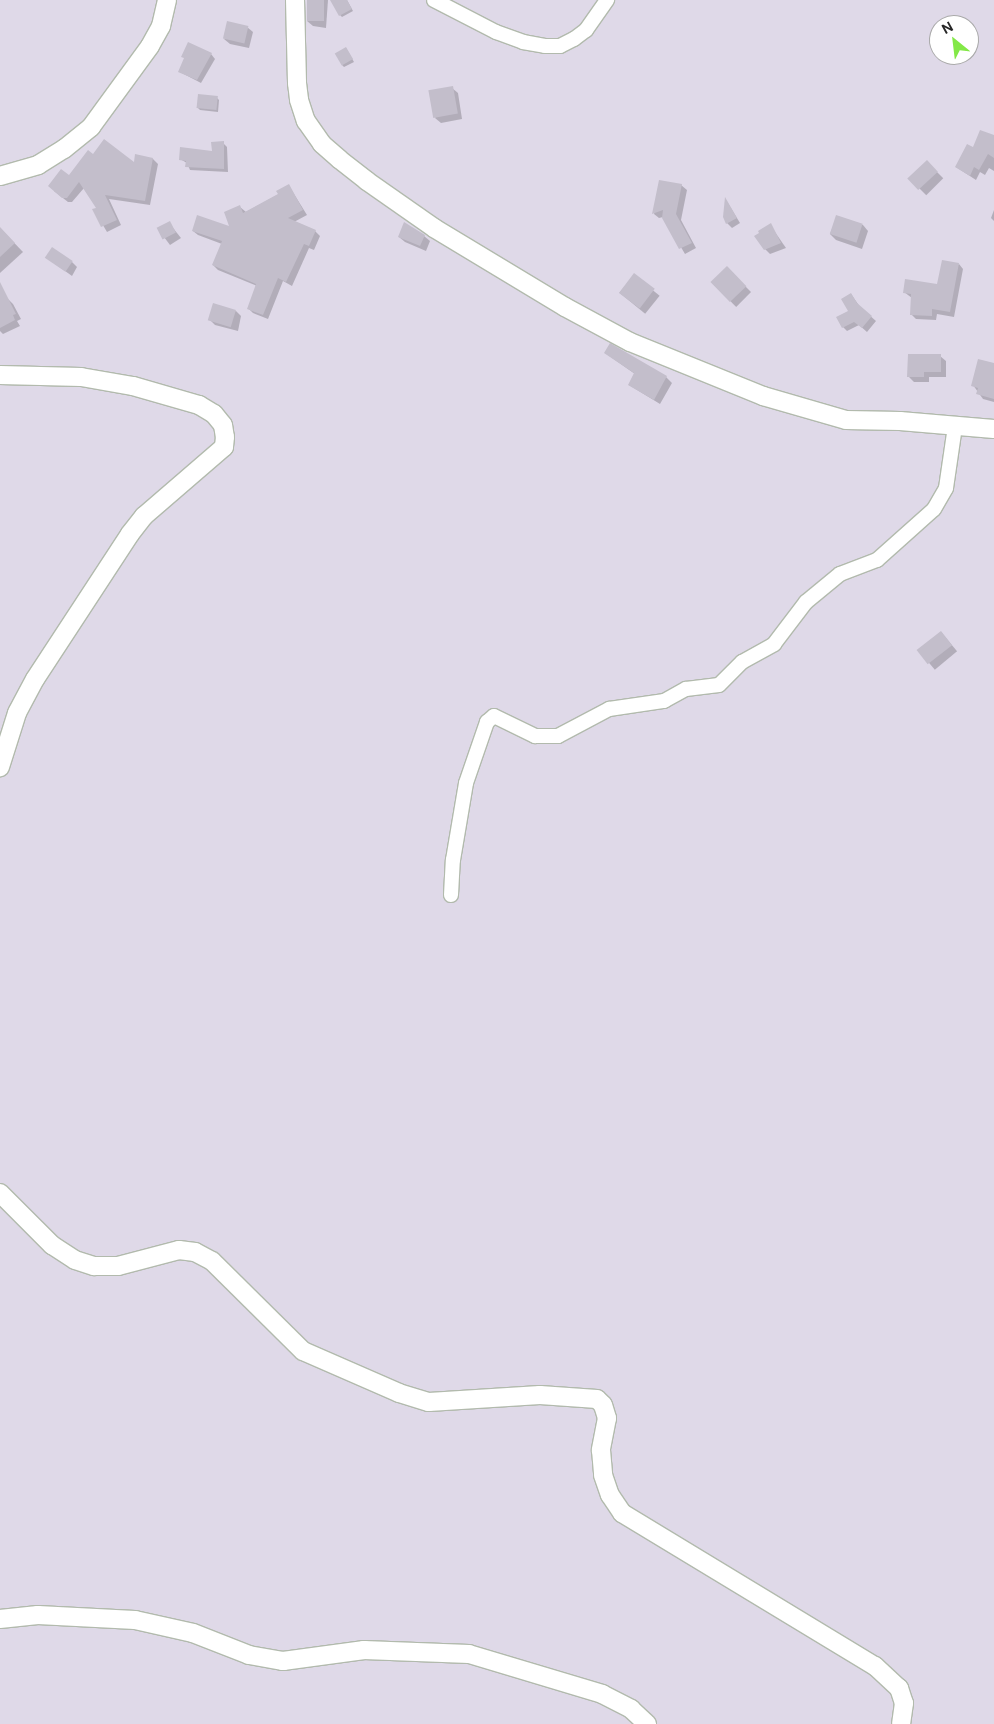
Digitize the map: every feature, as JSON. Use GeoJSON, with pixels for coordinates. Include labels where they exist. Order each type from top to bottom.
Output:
{"type":"FeatureCollection","features":[{"type":"Feature","properties":{"kind":"street"},"geometry":{"type":"LineString","coordinates":[[0,176],[38,165],[64,149],[91,127],[150,46],[161,26],[167,0]]}},
{"type":"Feature","properties":{"kind":"street"},"geometry":{"type":"LineString","coordinates":[[295,0],[297,83],[299,100],[306,121],[322,144],[339,159],[434,228],[565,307],[630,342],[763,396],[846,420],[900,421],[994,429]]}},
{"type":"Feature","properties":{"kind":"street"},"geometry":{"type":"LineString","coordinates":[[434,0],[496,32],[522,42],[545,46],[560,46],[574,40],[586,30],[607,0]]}},
{"type":"Feature","properties":{"kind":"street"},"geometry":{"type":"LineString","coordinates":[[0,375],[81,377],[133,386],[199,405],[214,414],[223,425],[225,437],[224,447],[144,516],[130,534],[35,679],[17,713],[0,767]]}},
{"type":"Feature","properties":{"kind":"street"},"geometry":{"type":"LineString","coordinates":[[451,895],[453,860],[466,784],[487,722],[494,716],[535,736],[558,736],[609,710],[664,701],[686,689],[719,685],[742,662],[774,644],[806,602],[840,574],[877,560],[934,510],[946,488],[955,426]]}},
{"type":"Feature","properties":{"kind":"street"},"geometry":{"type":"LineString","coordinates":[[0,1193],[52,1245],[75,1260],[94,1266],[118,1266],[179,1250],[195,1252],[203,1256],[212,1261],[251,1298],[303,1351],[399,1393],[429,1402],[540,1395],[597,1399],[603,1405],[606,1418],[601,1450],[603,1475],[610,1495],[622,1513],[875,1666],[899,1688],[904,1703],[901,1724]]}},
{"type":"Feature","properties":{"kind":"street"},"geometry":{"type":"LineString","coordinates":[[0,1618],[38,1614],[135,1620],[193,1633],[249,1655],[283,1661],[364,1650],[469,1654],[602,1694],[631,1709],[647,1724]]}},
{"type":"Feature","properties":{"kind":"building"},"geometry":{"type":"Polygon","coordinates":[[[307,0],[324,0],[324,21],[307,21],[307,0]]]}},
{"type":"Feature","properties":{"kind":"building"},"geometry":{"type":"Polygon","coordinates":[[[330,0],[347,0],[352,9],[339,16],[330,0]]]}},
{"type":"Feature","properties":{"kind":"building"},"geometry":{"type":"Polygon","coordinates":[[[227,21],[248,26],[244,43],[223,39],[227,21]]]}},
{"type":"Feature","properties":{"kind":"building"},"geometry":{"type":"Polygon","coordinates":[[[188,42],[212,53],[197,80],[178,72],[184,58],[181,57],[188,42]]]}},
{"type":"Feature","properties":{"kind":"building"},"geometry":{"type":"Polygon","coordinates":[[[346,47],[353,59],[342,66],[335,54],[346,47]]]}},
{"type":"Feature","properties":{"kind":"building"},"geometry":{"type":"Polygon","coordinates":[[[453,86],[458,114],[433,118],[428,90],[453,86]]]}},
{"type":"Feature","properties":{"kind":"building"},"geometry":{"type":"Polygon","coordinates":[[[198,94],[218,96],[216,110],[197,108],[198,94]]]}},
{"type":"Feature","properties":{"kind":"building"},"geometry":{"type":"Polygon","coordinates":[[[980,130],[994,135],[994,158],[988,154],[979,170],[974,167],[970,176],[955,167],[967,144],[973,147],[980,130]]]}},
{"type":"Feature","properties":{"kind":"building"},"geometry":{"type":"Polygon","coordinates":[[[104,139],[134,162],[135,154],[153,158],[145,201],[105,195],[117,220],[101,227],[92,209],[96,208],[79,182],[67,198],[62,198],[48,186],[61,169],[69,175],[88,150],[93,154],[104,139]]]}},
{"type":"Feature","properties":{"kind":"building"},"geometry":{"type":"Polygon","coordinates":[[[224,141],[224,169],[185,167],[186,161],[179,160],[180,147],[212,151],[211,142],[224,141]]]}},
{"type":"Feature","properties":{"kind":"building"},"geometry":{"type":"Polygon","coordinates":[[[927,160],[938,172],[918,190],[907,178],[927,160]]]}},
{"type":"Feature","properties":{"kind":"building"},"geometry":{"type":"Polygon","coordinates":[[[659,180],[682,184],[676,214],[692,243],[679,249],[662,218],[663,210],[652,214],[659,180]]]}},
{"type":"Feature","properties":{"kind":"building"},"geometry":{"type":"Polygon","coordinates":[[[289,184],[303,210],[288,218],[316,230],[309,246],[304,244],[286,282],[278,278],[263,315],[247,309],[256,284],[212,265],[222,241],[192,231],[197,215],[229,226],[224,212],[240,205],[243,213],[278,194],[276,191],[289,184]]]}},
{"type":"Feature","properties":{"kind":"building"},"geometry":{"type":"Polygon","coordinates":[[[725,197],[737,218],[726,224],[723,217],[725,197]]]}},
{"type":"Feature","properties":{"kind":"building"},"geometry":{"type":"Polygon","coordinates":[[[836,215],[863,224],[856,243],[830,234],[836,215]]]}},
{"type":"Feature","properties":{"kind":"building"},"geometry":{"type":"Polygon","coordinates":[[[170,221],[176,233],[163,239],[157,228],[170,221]]]}},
{"type":"Feature","properties":{"kind":"building"},"geometry":{"type":"Polygon","coordinates":[[[404,222],[425,235],[420,246],[398,237],[404,222]]]}},
{"type":"Feature","properties":{"kind":"building"},"geometry":{"type":"Polygon","coordinates":[[[771,223],[781,243],[764,250],[754,236],[759,233],[758,231],[771,223]]]}},
{"type":"Feature","properties":{"kind":"building"},"geometry":{"type":"Polygon","coordinates":[[[0,227],[15,243],[0,257],[0,227]]]}},
{"type":"Feature","properties":{"kind":"building"},"geometry":{"type":"Polygon","coordinates":[[[52,247],[73,261],[65,272],[45,258],[52,247]]]}},
{"type":"Feature","properties":{"kind":"building"},"geometry":{"type":"Polygon","coordinates":[[[942,260],[959,263],[950,312],[932,309],[932,316],[910,315],[911,294],[903,293],[905,279],[937,284],[942,260]]]}},
{"type":"Feature","properties":{"kind":"building"},"geometry":{"type":"Polygon","coordinates":[[[727,266],[746,286],[730,302],[710,282],[727,266]]]}},
{"type":"Feature","properties":{"kind":"building"},"geometry":{"type":"Polygon","coordinates":[[[634,273],[655,289],[640,309],[619,293],[634,273]]]}},
{"type":"Feature","properties":{"kind":"building"},"geometry":{"type":"Polygon","coordinates":[[[0,282],[16,314],[13,315],[15,320],[0,328],[0,282]]]}},
{"type":"Feature","properties":{"kind":"building"},"geometry":{"type":"Polygon","coordinates":[[[851,293],[857,303],[872,316],[862,328],[854,322],[842,328],[836,317],[848,311],[841,299],[851,293]]]}},
{"type":"Feature","properties":{"kind":"building"},"geometry":{"type":"Polygon","coordinates":[[[213,303],[236,310],[231,327],[208,320],[213,303]]]}},
{"type":"Feature","properties":{"kind":"building"},"geometry":{"type":"Polygon","coordinates":[[[610,343],[667,376],[654,400],[628,385],[634,373],[604,353],[610,343]]]}},
{"type":"Feature","properties":{"kind":"building"},"geometry":{"type":"Polygon","coordinates":[[[908,354],[941,354],[941,372],[924,372],[924,377],[907,377],[908,354]]]}},
{"type":"Feature","properties":{"kind":"building"},"geometry":{"type":"Polygon","coordinates":[[[978,359],[994,363],[994,399],[976,394],[978,388],[971,386],[978,359]]]}},
{"type":"Feature","properties":{"kind":"building"},"geometry":{"type":"Polygon","coordinates":[[[941,631],[952,645],[928,664],[917,650],[941,631]]]}}]}
